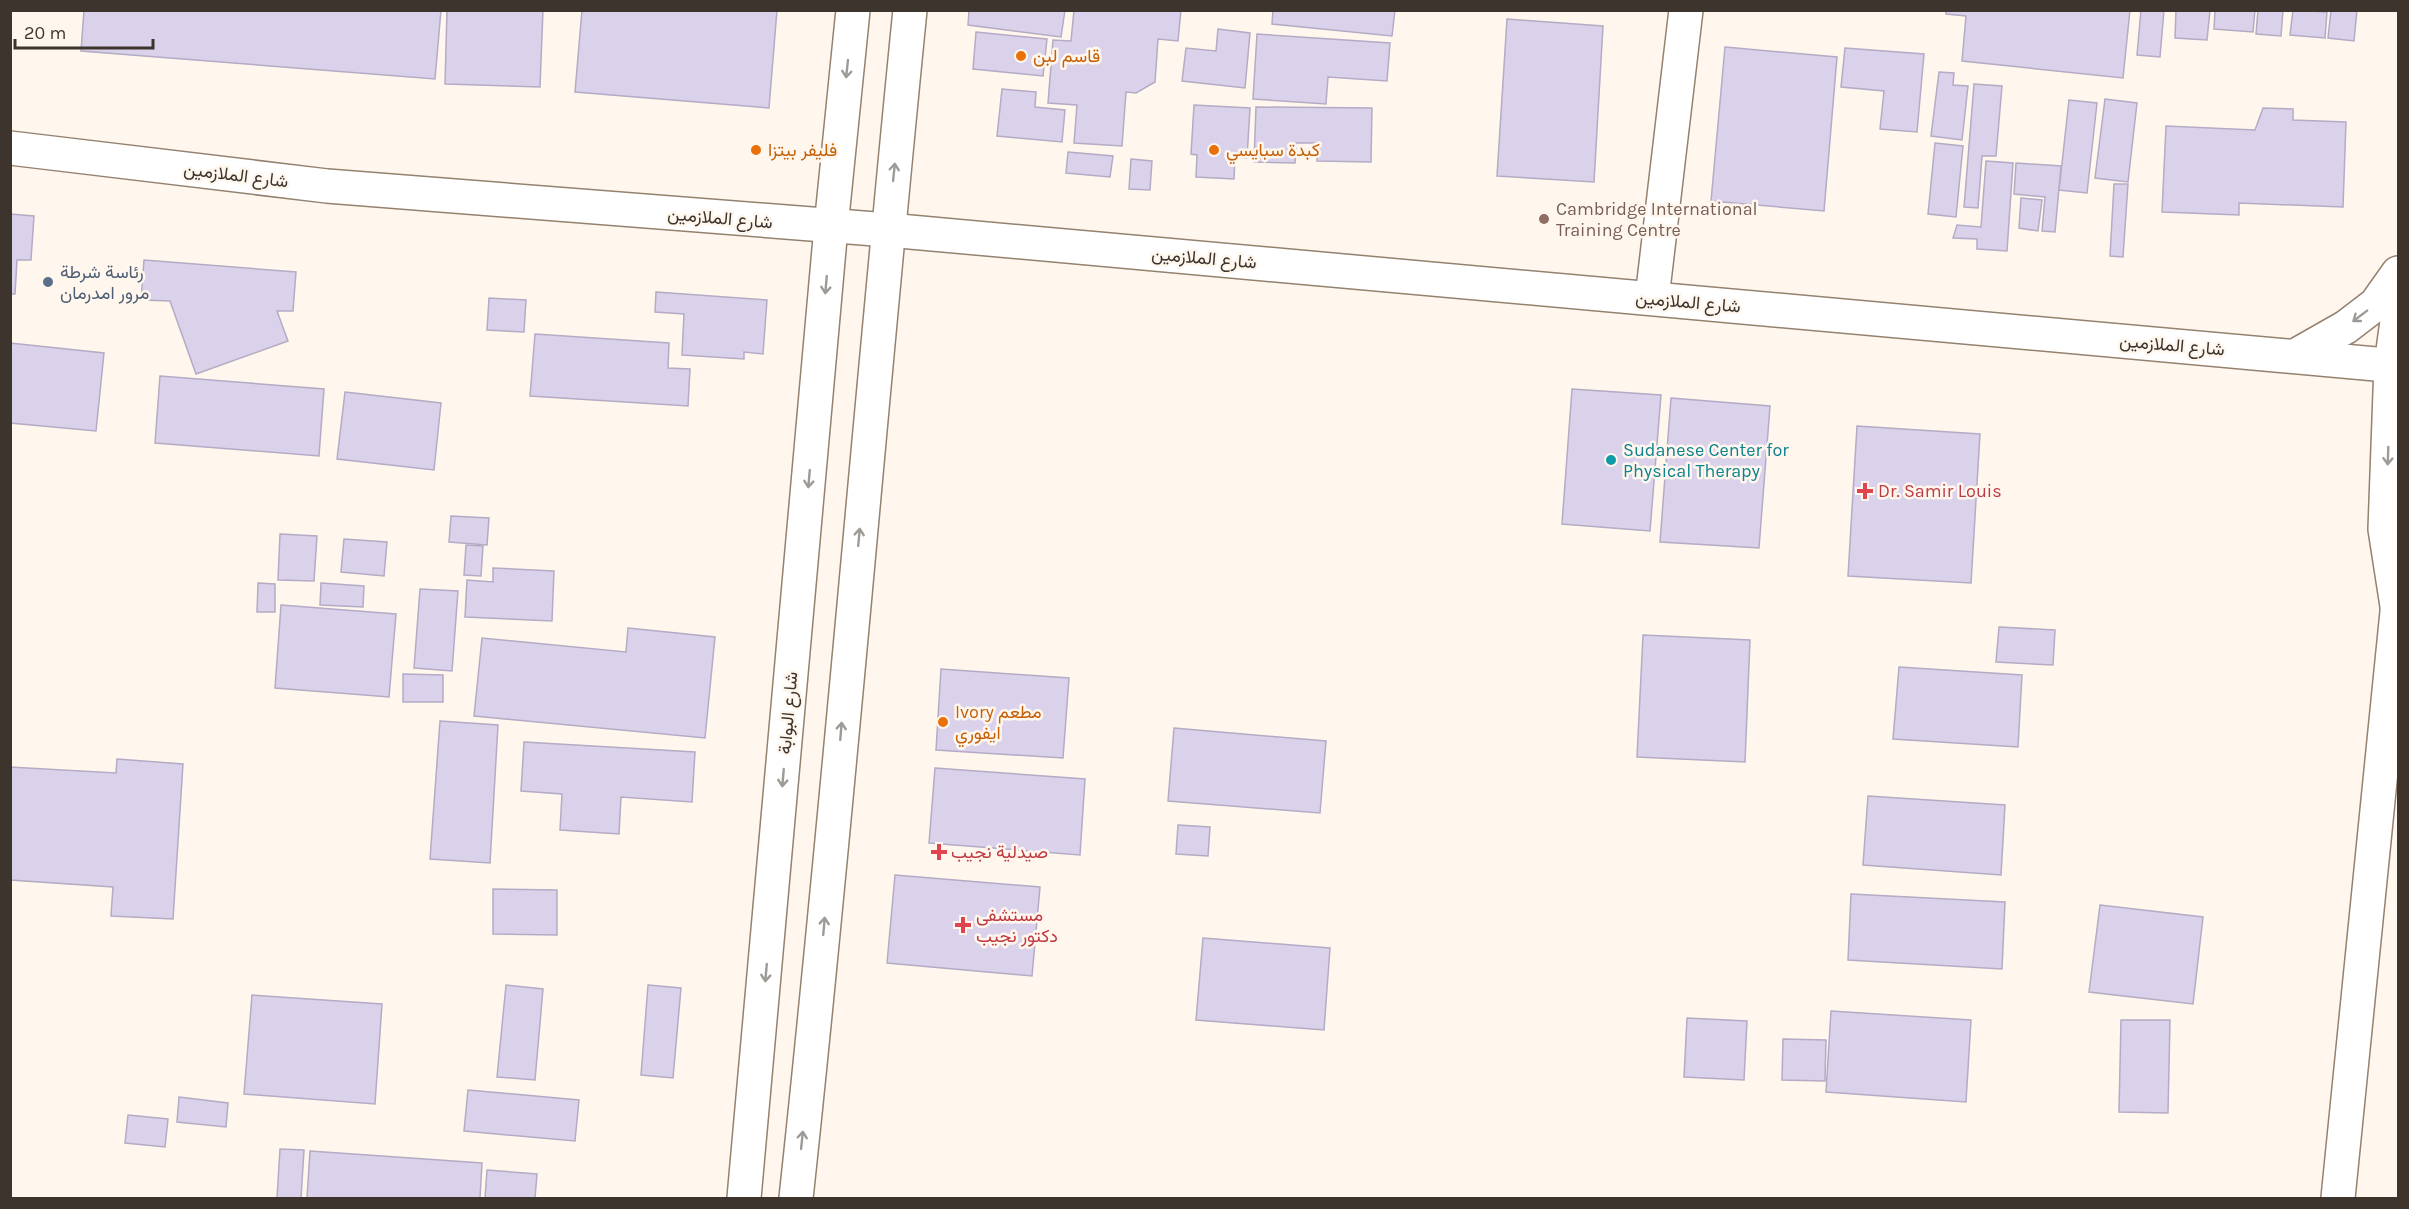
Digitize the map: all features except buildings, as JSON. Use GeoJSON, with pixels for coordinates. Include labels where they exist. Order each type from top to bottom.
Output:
{"type":"FeatureCollection","features":[{"type":"Feature","properties":{"kind":"street","name":"شارع البوابة"},"geometry":{"type":"LineString","coordinates":[[744,1198],[831,227],[853,10]]}},
{"type":"Feature","properties":{"kind":"street"},"geometry":{"type":"LineString","coordinates":[[796,1198],[819,987],[910,10]]}},
{"type":"Feature","properties":{"kind":"street"},"geometry":{"type":"LineString","coordinates":[[1652,298],[1686,10]]}},
{"type":"Feature","properties":{"kind":"street","name":"شارع الملازمين"},"geometry":{"type":"LineString","coordinates":[[10,148],[327,186],[888,230],[2395,366]]}},
{"type":"Feature","properties":{"kind":"street"},"geometry":{"type":"LineString","coordinates":[[2295,356],[2346,327],[2376,304],[2398,273]]}},
{"type":"Feature","properties":{"kind":"street"},"geometry":{"type":"LineString","coordinates":[[2338,1198],[2398,604],[2385,530],[2398,314]]}},
{"type":"Feature","properties":{"kind":"place","name":"قاسم لبن"},"geometry":{"type":"Point","coordinates":[1021,56]}},
{"type":"Feature","properties":{"kind":"place","name":"فليفر بيتزا"},"geometry":{"type":"Point","coordinates":[756,150]}},
{"type":"Feature","properties":{"kind":"place","name":"كبدة سبايسي"},"geometry":{"type":"Point","coordinates":[1214,150]}},
{"type":"Feature","properties":{"kind":"place","name":"Cambridge International Training Centre"},"geometry":{"type":"Point","coordinates":[1544,219]}},
{"type":"Feature","properties":{"kind":"place","name":"رئاسة شرطة مرور امدرمان"},"geometry":{"type":"Point","coordinates":[48,282]}},
{"type":"Feature","properties":{"kind":"place","name":"Sudanese Center for Physical Therapy"},"geometry":{"type":"Point","coordinates":[1611,460]}},
{"type":"Feature","properties":{"kind":"place","name":"Dr. Samir Louis"},"geometry":{"type":"Point","coordinates":[1865,491]}},
{"type":"Feature","properties":{"kind":"place","name":"Ivory مطعم ايفوري"},"geometry":{"type":"Point","coordinates":[943,722]}},
{"type":"Feature","properties":{"kind":"place","name":"صيدلية نجيب"},"geometry":{"type":"Point","coordinates":[939,852]}},
{"type":"Feature","properties":{"kind":"place","name":"مستشفى دكتور نجيب"},"geometry":{"type":"Point","coordinates":[963,925]}}]}
